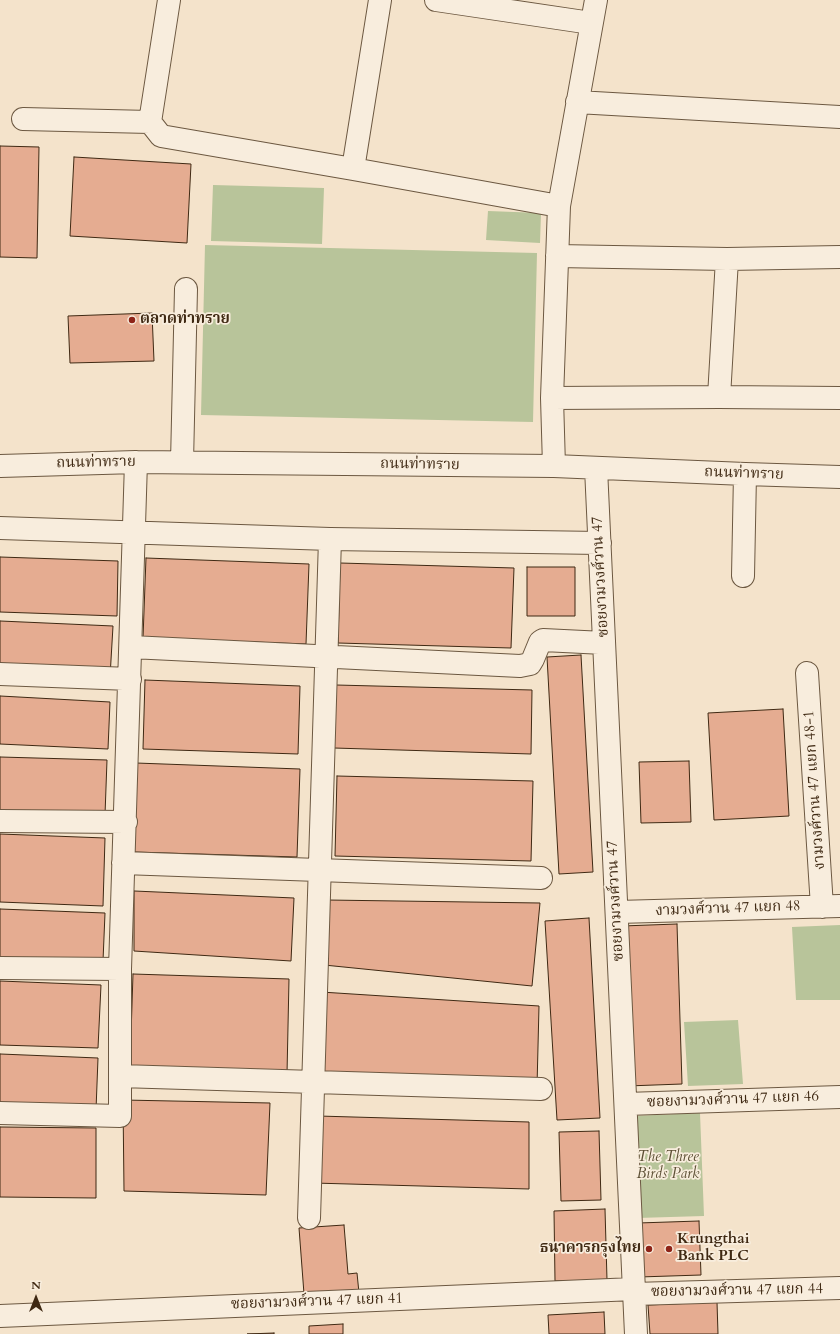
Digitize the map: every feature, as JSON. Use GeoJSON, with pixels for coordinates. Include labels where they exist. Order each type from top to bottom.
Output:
{"type":"FeatureCollection","features":[{"type":"Feature","properties":{"kind":"street"},"geometry":{"type":"LineString","coordinates":[[156,129],[169,0]]}},
{"type":"Feature","properties":{"kind":"street"},"geometry":{"type":"LineString","coordinates":[[353,169],[380,0]]}},
{"type":"Feature","properties":{"kind":"street"},"geometry":{"type":"LineString","coordinates":[[436,0],[592,24]]}},
{"type":"Feature","properties":{"kind":"street"},"geometry":{"type":"LineString","coordinates":[[554,466],[552,398],[559,206],[596,0]]}},
{"type":"Feature","properties":{"kind":"street"},"geometry":{"type":"LineString","coordinates":[[577,102],[840,117]]}},
{"type":"Feature","properties":{"kind":"street"},"geometry":{"type":"LineString","coordinates":[[23,119],[156,129],[353,169],[559,206]]}},
{"type":"Feature","properties":{"kind":"street"},"geometry":{"type":"LineString","coordinates":[[557,256],[727,260],[840,257]]}},
{"type":"Feature","properties":{"kind":"street"},"geometry":{"type":"LineString","coordinates":[[719,397],[727,260]]}},
{"type":"Feature","properties":{"kind":"street"},"geometry":{"type":"LineString","coordinates":[[182,462],[186,289]]}},
{"type":"Feature","properties":{"kind":"street"},"geometry":{"type":"LineString","coordinates":[[552,398],[840,398]]}},
{"type":"Feature","properties":{"kind":"street"},"geometry":{"type":"LineString","coordinates":[[0,1113],[120,1116],[120,969],[123,863],[126,822],[136,462]]}},
{"type":"Feature","properties":{"kind":"street","name":"ถนนท่าทราย"},"geometry":{"type":"LineString","coordinates":[[0,466],[136,462],[554,466],[840,477]]}},
{"type":"Feature","properties":{"kind":"street","name":"ซอยงามวงศ์วาน 47"},"geometry":{"type":"LineString","coordinates":[[596,468],[636,1334]]}},
{"type":"Feature","properties":{"kind":"street"},"geometry":{"type":"LineString","coordinates":[[743,576],[745,474]]}},
{"type":"Feature","properties":{"kind":"street"},"geometry":{"type":"LineString","coordinates":[[0,528],[330,539],[600,543]]}},
{"type":"Feature","properties":{"kind":"street"},"geometry":{"type":"LineString","coordinates":[[309,1218],[330,539]]}},
{"type":"Feature","properties":{"kind":"street"},"geometry":{"type":"LineString","coordinates":[[131,647],[520,666],[530,664],[534,659],[540,642],[543,640],[604,643]]}},
{"type":"Feature","properties":{"kind":"street","name":"งามวงศ์วาน 47 แยก 48-1"},"geometry":{"type":"LineString","coordinates":[[807,672],[831,906]]}},
{"type":"Feature","properties":{"kind":"street"},"geometry":{"type":"LineString","coordinates":[[0,674],[130,679]]}},
{"type":"Feature","properties":{"kind":"street"},"geometry":{"type":"LineString","coordinates":[[0,821],[126,822]]}},
{"type":"Feature","properties":{"kind":"street"},"geometry":{"type":"LineString","coordinates":[[123,863],[541,878]]}},
{"type":"Feature","properties":{"kind":"street","name":"งามวงศ์วาน 47 แยก 48"},"geometry":{"type":"LineString","coordinates":[[617,912],[831,906]]}},
{"type":"Feature","properties":{"kind":"street"},"geometry":{"type":"LineString","coordinates":[[0,968],[120,969]]}},
{"type":"Feature","properties":{"kind":"street"},"geometry":{"type":"LineString","coordinates":[[120,1076],[541,1089]]}},
{"type":"Feature","properties":{"kind":"street","name":"ซอยงามวงศ์วาน 47 แยก 46"},"geometry":{"type":"LineString","coordinates":[[626,1104],[840,1097]]}},
{"type":"Feature","properties":{"kind":"street","name":"ซอยงามวงศ์วาน 47 แยก 44"},"geometry":{"type":"LineString","coordinates":[[634,1291],[840,1288]]}},
{"type":"Feature","properties":{"kind":"street","name":"ซอยงามวงศ์วาน 47 แยก 41"},"geometry":{"type":"LineString","coordinates":[[0,1316],[634,1291]]}},
{"type":"Feature","properties":{"kind":"green space"},"geometry":{"type":"Polygon","coordinates":[[[213,185],[324,188],[322,244],[211,241],[213,185]]]}},
{"type":"Feature","properties":{"kind":"green space"},"geometry":{"type":"Polygon","coordinates":[[[488,211],[541,213],[540,243],[486,240],[488,211]]]}},
{"type":"Feature","properties":{"kind":"green space"},"geometry":{"type":"Polygon","coordinates":[[[205,245],[537,253],[533,422],[201,415],[205,245]]]}},
{"type":"Feature","properties":{"kind":"green space"},"geometry":{"type":"Polygon","coordinates":[[[840,925],[840,1000],[796,1000],[792,927],[840,925]]]}},
{"type":"Feature","properties":{"kind":"green space"},"geometry":{"type":"Polygon","coordinates":[[[738,1020],[743,1084],[688,1086],[684,1022],[738,1020]]]}},
{"type":"Feature","properties":{"kind":"green space","name":"The Three Birds Park"},"geometry":{"type":"Polygon","coordinates":[[[700,1113],[704,1216],[637,1218],[632,1116],[700,1113]]]}},
{"type":"Feature","properties":{"kind":"building"},"geometry":{"type":"Polygon","coordinates":[[[0,146],[39,147],[37,258],[0,257],[0,146]]]}},
{"type":"Feature","properties":{"kind":"building"},"geometry":{"type":"Polygon","coordinates":[[[74,157],[191,164],[187,243],[70,236],[74,157]]]}},
{"type":"Feature","properties":{"kind":"building"},"geometry":{"type":"Polygon","coordinates":[[[152,313],[154,361],[70,363],[68,316],[152,313]]]}},
{"type":"Feature","properties":{"kind":"building"},"geometry":{"type":"Polygon","coordinates":[[[0,557],[118,561],[117,616],[0,612],[0,557]]]}},
{"type":"Feature","properties":{"kind":"building"},"geometry":{"type":"Polygon","coordinates":[[[146,558],[309,564],[306,644],[143,638],[146,558]]]}},
{"type":"Feature","properties":{"kind":"building"},"geometry":{"type":"Polygon","coordinates":[[[340,563],[514,568],[511,648],[338,643],[340,563]]]}},
{"type":"Feature","properties":{"kind":"building"},"geometry":{"type":"Polygon","coordinates":[[[527,567],[575,567],[575,616],[527,616],[527,567]]]}},
{"type":"Feature","properties":{"kind":"building"},"geometry":{"type":"Polygon","coordinates":[[[0,621],[113,626],[110,677],[0,672],[0,621]]]}},
{"type":"Feature","properties":{"kind":"building"},"geometry":{"type":"Polygon","coordinates":[[[581,655],[593,872],[559,874],[547,657],[581,655]]]}},
{"type":"Feature","properties":{"kind":"building"},"geometry":{"type":"Polygon","coordinates":[[[145,680],[300,686],[298,754],[143,749],[145,680]]]}},
{"type":"Feature","properties":{"kind":"building"},"geometry":{"type":"Polygon","coordinates":[[[336,685],[532,690],[531,754],[334,748],[336,685]]]}},
{"type":"Feature","properties":{"kind":"building"},"geometry":{"type":"Polygon","coordinates":[[[0,696],[110,702],[108,749],[0,744],[0,696]]]}},
{"type":"Feature","properties":{"kind":"building"},"geometry":{"type":"Polygon","coordinates":[[[783,709],[789,816],[714,820],[708,713],[783,709]]]}},
{"type":"Feature","properties":{"kind":"building"},"geometry":{"type":"Polygon","coordinates":[[[0,757],[107,760],[105,815],[0,811],[0,757]]]}},
{"type":"Feature","properties":{"kind":"building"},"geometry":{"type":"Polygon","coordinates":[[[689,761],[691,822],[641,823],[639,762],[689,761]]]}},
{"type":"Feature","properties":{"kind":"building"},"geometry":{"type":"Polygon","coordinates":[[[136,763],[300,769],[297,857],[133,852],[136,763]]]}},
{"type":"Feature","properties":{"kind":"building"},"geometry":{"type":"Polygon","coordinates":[[[337,776],[533,781],[531,861],[335,856],[337,776]]]}},
{"type":"Feature","properties":{"kind":"building"},"geometry":{"type":"Polygon","coordinates":[[[0,834],[105,838],[103,906],[0,902],[0,834]]]}},
{"type":"Feature","properties":{"kind":"building"},"geometry":{"type":"Polygon","coordinates":[[[134,891],[294,898],[291,961],[134,951],[134,891]]]}},
{"type":"Feature","properties":{"kind":"building"},"geometry":{"type":"Polygon","coordinates":[[[326,900],[540,903],[532,986],[324,965],[326,900]]]}},
{"type":"Feature","properties":{"kind":"building"},"geometry":{"type":"Polygon","coordinates":[[[0,909],[105,913],[103,961],[0,957],[0,909]]]}},
{"type":"Feature","properties":{"kind":"building"},"geometry":{"type":"Polygon","coordinates":[[[589,918],[600,1118],[557,1120],[545,921],[589,918]]]}},
{"type":"Feature","properties":{"kind":"building"},"geometry":{"type":"Polygon","coordinates":[[[677,924],[682,1084],[627,1086],[622,926],[677,924]]]}},
{"type":"Feature","properties":{"kind":"building"},"geometry":{"type":"Polygon","coordinates":[[[133,974],[289,979],[287,1074],[130,1066],[133,974]]]}},
{"type":"Feature","properties":{"kind":"building"},"geometry":{"type":"Polygon","coordinates":[[[0,981],[101,985],[98,1048],[0,1045],[0,981]]]}},
{"type":"Feature","properties":{"kind":"building"},"geometry":{"type":"Polygon","coordinates":[[[321,992],[539,1006],[537,1087],[318,1071],[321,992]]]}},
{"type":"Feature","properties":{"kind":"building"},"geometry":{"type":"Polygon","coordinates":[[[0,1054],[98,1058],[96,1110],[0,1107],[0,1054]]]}},
{"type":"Feature","properties":{"kind":"building"},"geometry":{"type":"Polygon","coordinates":[[[123,1100],[270,1103],[266,1195],[124,1191],[123,1100]]]}},
{"type":"Feature","properties":{"kind":"building"},"geometry":{"type":"Polygon","coordinates":[[[318,1116],[529,1122],[529,1189],[313,1183],[318,1116]]]}},
{"type":"Feature","properties":{"kind":"building"},"geometry":{"type":"Polygon","coordinates":[[[0,1127],[96,1128],[96,1198],[0,1197],[0,1127]]]}},
{"type":"Feature","properties":{"kind":"building"},"geometry":{"type":"Polygon","coordinates":[[[599,1131],[601,1200],[561,1201],[559,1132],[599,1131]]]}},
{"type":"Feature","properties":{"kind":"building"},"geometry":{"type":"Polygon","coordinates":[[[605,1209],[607,1280],[555,1281],[554,1211],[605,1209]]]}},
{"type":"Feature","properties":{"kind":"building","name":"Krungthai Bank PLC"},"geometry":{"type":"Polygon","coordinates":[[[699,1221],[701,1275],[639,1277],[638,1223],[699,1221]]]}},
{"type":"Feature","properties":{"kind":"building"},"geometry":{"type":"Polygon","coordinates":[[[344,1225],[348,1274],[357,1273],[359,1293],[304,1294],[299,1228],[344,1225]]]}},
{"type":"Feature","properties":{"kind":"building"},"geometry":{"type":"Polygon","coordinates":[[[717,1302],[718,1334],[650,1334],[648,1305],[717,1302]]]}},
{"type":"Feature","properties":{"kind":"building"},"geometry":{"type":"Polygon","coordinates":[[[604,1312],[605,1334],[549,1334],[548,1315],[604,1312]]]}},
{"type":"Feature","properties":{"kind":"building"},"geometry":{"type":"Polygon","coordinates":[[[343,1324],[343,1334],[309,1334],[309,1326],[343,1324]]]}},
{"type":"Feature","properties":{"kind":"building"},"geometry":{"type":"Polygon","coordinates":[[[274,1333],[274,1334],[247,1334],[274,1333]]]}},
{"type":"Feature","properties":{"kind":"place","name":"ตลาดท่าทราย"},"geometry":{"type":"Point","coordinates":[132,320]}},
{"type":"Feature","properties":{"kind":"place","name":"ธนาคารกรุงไทย"},"geometry":{"type":"Point","coordinates":[649,1249]}},
{"type":"Feature","properties":{"kind":"place","name":"Krungthai Bank PLC"},"geometry":{"type":"Point","coordinates":[669,1249]}}]}
